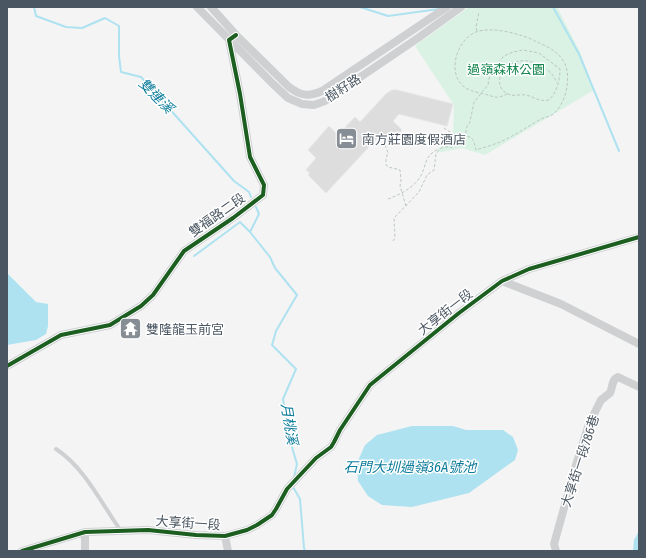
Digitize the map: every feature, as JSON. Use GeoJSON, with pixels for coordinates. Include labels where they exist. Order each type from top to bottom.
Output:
{"type":"FeatureCollection","features":[{"type":"Feature","properties":{"kind":"street","name":"樹籽路"},"geometry":{"type":"LineString","coordinates":[[197,7],[272,84],[288,98],[302,104],[314,105],[325,101],[461,7]]}},
{"type":"Feature","properties":{"kind":"street","name":"樹籽路"},"geometry":{"type":"LineString","coordinates":[[211,7],[236,35],[289,87],[299,94],[313,95],[322,92],[447,7]]}},
{"type":"Feature","properties":{"kind":"street"},"geometry":{"type":"LineString","coordinates":[[229,40],[236,35]]}},
{"type":"Feature","properties":{"kind":"street","name":"雙福路二段"},"geometry":{"type":"LineString","coordinates":[[7,366],[60,335],[110,325],[141,306],[153,295],[184,251],[233,218],[263,195],[264,185],[250,157],[240,94],[229,40]]}},
{"type":"Feature","properties":{"kind":"street","name":"大享街一段"},"geometry":{"type":"LineString","coordinates":[[22,551],[85,532],[148,530],[196,535],[225,536],[247,530],[266,519],[276,509],[287,489],[316,458],[331,447],[340,430],[370,385],[502,280],[528,269],[639,237]]}},
{"type":"Feature","properties":{"kind":"street"},"geometry":{"type":"LineString","coordinates":[[502,280],[561,304],[639,344]]}},
{"type":"Feature","properties":{"kind":"street","name":"大享街一段786巷"},"geometry":{"type":"LineString","coordinates":[[556,551],[554,544],[576,465],[592,418],[601,400],[610,393],[614,379],[620,377],[639,387]]}},
{"type":"Feature","properties":{"kind":"street"},"geometry":{"type":"LineString","coordinates":[[85,532],[85,551]]}},
{"type":"Feature","properties":{"kind":"street"},"geometry":{"type":"LineString","coordinates":[[225,536],[228,551]]}},
{"type":"Feature","properties":{"kind":"lane"},"geometry":{"type":"LineString","coordinates":[[56,449],[67,457],[86,480],[121,531]]}},
{"type":"Feature","properties":{"kind":"path"},"geometry":{"type":"LineString","coordinates":[[477,31],[476,26],[479,12]]}},
{"type":"Feature","properties":{"kind":"path"},"geometry":{"type":"LineString","coordinates":[[444,128],[458,135],[465,135],[474,140],[476,150],[500,142],[542,118],[551,116],[559,109],[564,99],[567,70],[564,62],[555,52],[544,45],[515,33],[500,31],[477,31],[462,44],[456,59],[454,68],[455,74],[463,86],[468,90],[495,98],[507,94]]}},
{"type":"Feature","properties":{"kind":"path"},"geometry":{"type":"LineString","coordinates":[[388,199],[402,193],[418,180],[431,152],[443,147],[453,147],[464,143],[474,102],[488,85],[490,74],[496,63],[509,54],[522,50],[539,52],[560,70],[560,76],[556,90],[549,100],[542,101],[525,95],[514,96],[507,94],[501,90],[499,84],[501,74],[507,66],[514,62],[532,60],[550,71],[557,83]]}},
{"type":"Feature","properties":{"kind":"path"},"geometry":{"type":"LineString","coordinates":[[385,145],[388,153],[386,165],[400,170],[402,181],[400,186],[406,206]]}},
{"type":"Feature","properties":{"kind":"path"},"geometry":{"type":"LineString","coordinates":[[393,241],[395,238],[394,218],[418,192],[427,175],[434,170],[436,154],[440,149]]}},
{"type":"Feature","properties":{"kind":"green space","name":"過嶺森林公園"},"geometry":{"type":"Polygon","coordinates":[[[469,7],[557,7],[580,52],[594,90],[485,155],[462,148],[441,152],[437,150],[453,136],[454,105],[415,46],[469,7]]]}},
{"type":"Feature","properties":{"kind":"water"},"geometry":{"type":"Polygon","coordinates":[[[7,273],[36,302],[48,304],[48,326],[46,334],[36,340],[7,345],[7,273]]]}},
{"type":"Feature","properties":{"kind":"water","name":"石門大圳過嶺36A號池"},"geometry":{"type":"Polygon","coordinates":[[[412,426],[453,426],[466,430],[503,430],[513,437],[518,450],[515,460],[469,493],[412,507],[382,505],[368,496],[358,481],[357,463],[365,445],[377,435],[412,426]]]}},
{"type":"Feature","properties":{"kind":"water"},"geometry":{"type":"Polygon","coordinates":[[[639,531],[639,551],[633,551],[634,540],[639,531]]]}},
{"type":"Feature","properties":{"kind":"building","name":"南方莊園度假酒店"},"geometry":{"type":"Polygon","coordinates":[[[392,90],[453,104],[447,126],[399,114],[393,121],[402,130],[390,143],[380,135],[326,193],[308,175],[310,173],[306,170],[316,158],[308,150],[329,126],[338,135],[355,117],[360,122],[386,94],[392,90]]]}},
{"type":"Feature","properties":{"kind":"building","name":"雙隆龍玉前宮"},"geometry":{"type":"Polygon","coordinates":[[[127,324],[138,329],[135,335],[125,330],[127,324]]]}},
{"type":"Feature","properties":{"kind":"waterway","name":"雙連溪"},"geometry":{"type":"LineString","coordinates":[[34,7],[36,16],[66,27],[82,28],[105,18],[119,26],[119,56],[121,72],[141,77],[234,181],[249,192],[251,197]]}},
{"type":"Feature","properties":{"kind":"waterway"},"geometry":{"type":"LineString","coordinates":[[360,7],[388,16],[439,9]]}},
{"type":"Feature","properties":{"kind":"waterway"},"geometry":{"type":"LineString","coordinates":[[553,7],[579,54],[619,151]]}},
{"type":"Feature","properties":{"kind":"waterway","name":"雙連溪"},"geometry":{"type":"LineString","coordinates":[[250,232],[259,214],[256,207]]}},
{"type":"Feature","properties":{"kind":"waterway","name":"月桃溪"},"geometry":{"type":"LineString","coordinates":[[194,256],[240,222],[270,257],[275,268],[297,295],[276,331],[272,345],[296,369],[283,399],[289,437],[297,464],[294,477]]}},
{"type":"Feature","properties":{"kind":"waterway","name":"月桃溪"},"geometry":{"type":"LineString","coordinates":[[293,487],[300,499],[305,551]]}},
{"type":"Feature","properties":{"kind":"cycle path"},"geometry":{"type":"LineString","coordinates":[[7,366],[61,335],[110,325],[141,306],[153,295],[184,251],[233,218],[263,195],[264,185],[250,157],[240,94],[229,40],[236,35]]}},
{"type":"Feature","properties":{"kind":"cycle path"},"geometry":{"type":"LineString","coordinates":[[22,551],[85,532],[148,530],[196,535],[225,536],[247,530],[257,525],[272,515],[287,489],[316,458],[331,447],[340,430],[370,385],[459,313],[502,281],[529,269],[639,237]]}},
{"type":"Feature","properties":{"kind":"place","name":"南方莊園度假酒店"},"geometry":{"type":"Point","coordinates":[347,139]}},
{"type":"Feature","properties":{"kind":"place","name":"雙隆龍玉前宮"},"geometry":{"type":"Point","coordinates":[131,329]}}]}
